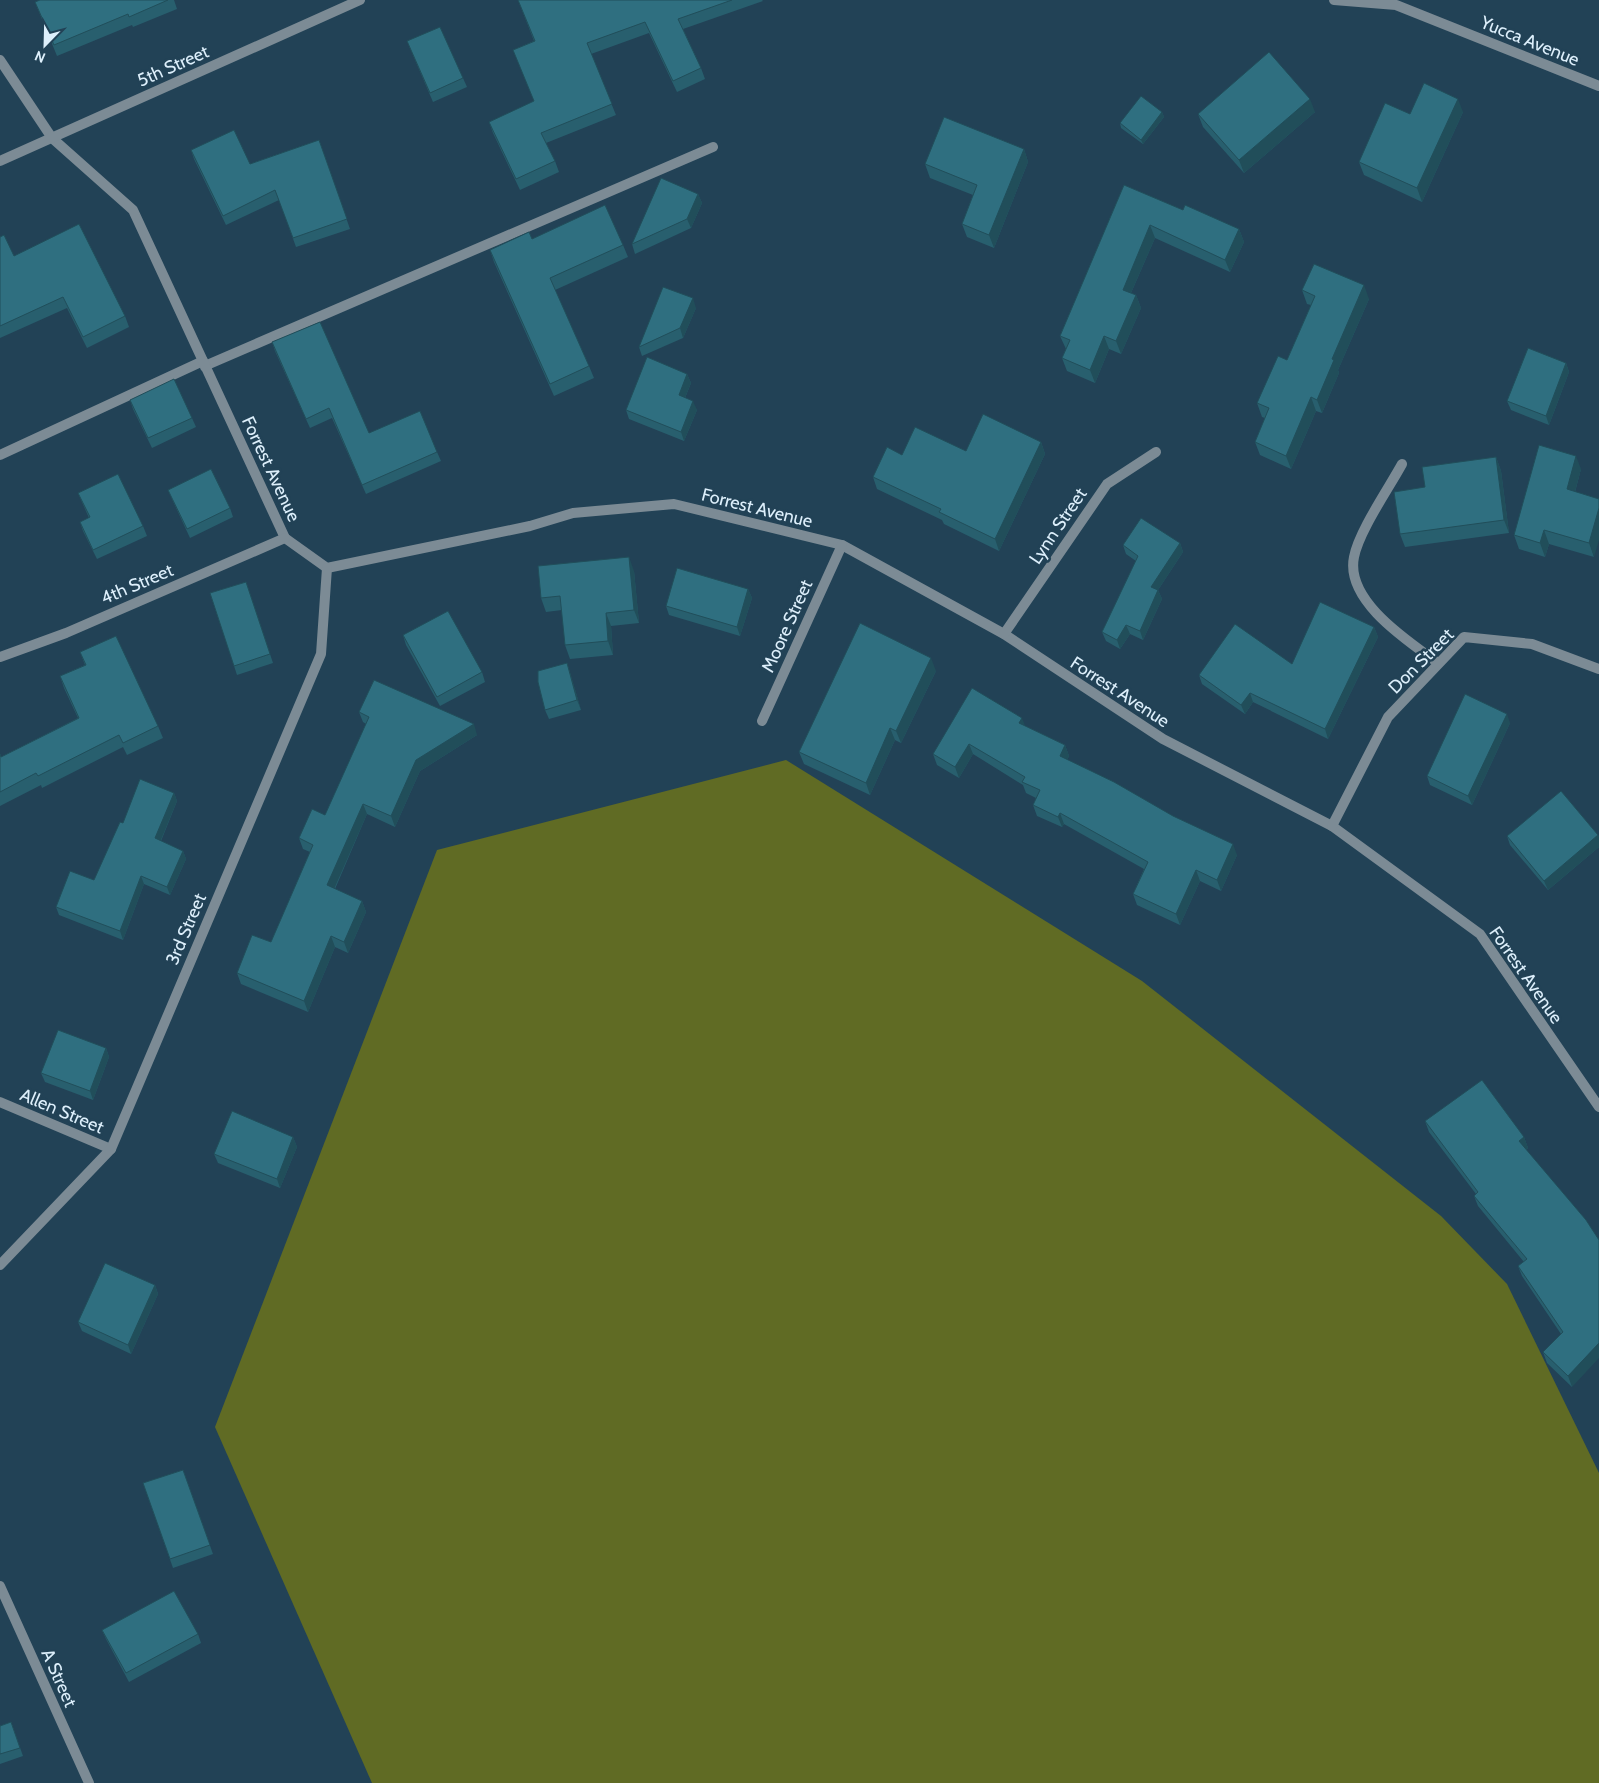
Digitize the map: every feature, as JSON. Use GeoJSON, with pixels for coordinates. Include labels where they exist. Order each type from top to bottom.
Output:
{"type":"FeatureCollection","features":[{"type":"Feature","properties":{"kind":"street","name":"5th Street"},"geometry":{"type":"LineString","coordinates":[[0,161],[360,0]]}},
{"type":"Feature","properties":{"kind":"street","name":"Yucca Avenue"},"geometry":{"type":"LineString","coordinates":[[1334,0],[1396,5],[1599,86]]}},
{"type":"Feature","properties":{"kind":"street","name":"Forrest Avenue"},"geometry":{"type":"LineString","coordinates":[[0,60],[52,138],[133,210],[285,538],[327,568],[530,526],[573,513],[674,504],[842,545],[1004,634],[1162,739],[1332,826],[1480,934],[1599,1107]]}},
{"type":"Feature","properties":{"kind":"street"},"geometry":{"type":"LineString","coordinates":[[0,455],[204,364],[207,365],[713,147]]}},
{"type":"Feature","properties":{"kind":"street","name":"Lynn Street"},"geometry":{"type":"LineString","coordinates":[[1004,634],[1107,484],[1156,452]]}},
{"type":"Feature","properties":{"kind":"street"},"geometry":{"type":"LineString","coordinates":[[1402,464],[1365,532],[1354,557],[1355,580],[1367,602],[1395,632],[1438,663]]}},
{"type":"Feature","properties":{"kind":"street","name":"4th Street"},"geometry":{"type":"LineString","coordinates":[[0,657],[66,633],[285,538]]}},
{"type":"Feature","properties":{"kind":"street","name":"Moore Street"},"geometry":{"type":"LineString","coordinates":[[762,721],[842,545]]}},
{"type":"Feature","properties":{"kind":"street","name":"3rd Street"},"geometry":{"type":"LineString","coordinates":[[0,1265],[110,1150],[321,654],[327,568]]}},
{"type":"Feature","properties":{"kind":"street","name":"Don Street"},"geometry":{"type":"LineString","coordinates":[[1332,826],[1388,717],[1464,637],[1532,644],[1599,668]]}},
{"type":"Feature","properties":{"kind":"street","name":"Allen Street"},"geometry":{"type":"LineString","coordinates":[[0,1102],[110,1150]]}},
{"type":"Feature","properties":{"kind":"street","name":"A Street"},"geometry":{"type":"LineString","coordinates":[[0,1586],[89,1783]]}},
{"type":"Feature","properties":{"kind":"green space"},"geometry":{"type":"Polygon","coordinates":[[[786,760],[1142,981],[1441,1216],[1507,1284],[1599,1473],[1599,1783],[372,1783],[215,1427],[437,850],[786,760]]]}},
{"type":"Feature","properties":{"kind":"building"},"geometry":{"type":"Polygon","coordinates":[[[40,0],[168,0],[129,17],[128,14],[54,45],[35,2],[40,0]]]}},
{"type":"Feature","properties":{"kind":"building"},"geometry":{"type":"Polygon","coordinates":[[[518,0],[732,0],[678,19],[701,68],[673,81],[645,22],[587,43],[612,104],[541,133],[555,161],[516,179],[489,122],[534,101],[513,50],[535,41],[518,0]]]}},
{"type":"Feature","properties":{"kind":"building"},"geometry":{"type":"Polygon","coordinates":[[[440,27],[463,78],[430,93],[407,41],[440,27]]]}},
{"type":"Feature","properties":{"kind":"building"},"geometry":{"type":"Polygon","coordinates":[[[1269,52],[1310,99],[1239,160],[1198,114],[1269,52]]]}},
{"type":"Feature","properties":{"kind":"building"},"geometry":{"type":"Polygon","coordinates":[[[1424,83],[1458,99],[1417,188],[1359,162],[1385,103],[1410,114],[1424,83]]]}},
{"type":"Feature","properties":{"kind":"building"},"geometry":{"type":"Polygon","coordinates":[[[1141,96],[1162,112],[1141,140],[1120,123],[1141,96]]]}},
{"type":"Feature","properties":{"kind":"building"},"geometry":{"type":"Polygon","coordinates":[[[944,117],[1024,149],[989,235],[962,224],[977,185],[925,164],[944,117]]]}},
{"type":"Feature","properties":{"kind":"building"},"geometry":{"type":"Polygon","coordinates":[[[234,130],[250,164],[319,140],[347,219],[293,238],[275,190],[223,216],[191,150],[234,130]]]}},
{"type":"Feature","properties":{"kind":"building"},"geometry":{"type":"Polygon","coordinates":[[[661,178],[698,194],[687,219],[632,244],[661,178]]]}},
{"type":"Feature","properties":{"kind":"building"},"geometry":{"type":"Polygon","coordinates":[[[1124,185],[1183,210],[1185,205],[1239,229],[1225,260],[1150,225],[1123,290],[1136,295],[1116,341],[1104,336],[1090,370],[1062,358],[1070,340],[1060,336],[1124,185]]]}},
{"type":"Feature","properties":{"kind":"building"},"geometry":{"type":"Polygon","coordinates":[[[605,205],[623,245],[550,278],[589,366],[550,384],[490,250],[529,232],[532,239],[605,205]]]}},
{"type":"Feature","properties":{"kind":"building"},"geometry":{"type":"Polygon","coordinates":[[[79,224],[125,316],[83,337],[63,297],[0,326],[0,237],[4,235],[14,256],[79,224]]]}},
{"type":"Feature","properties":{"kind":"building"},"geometry":{"type":"Polygon","coordinates":[[[1314,264],[1364,285],[1332,359],[1334,360],[1317,400],[1311,397],[1286,456],[1255,442],[1269,408],[1257,403],[1278,356],[1287,360],[1315,296],[1302,290],[1314,264]]]}},
{"type":"Feature","properties":{"kind":"building"},"geometry":{"type":"Polygon","coordinates":[[[663,287],[693,298],[680,328],[639,347],[663,287]]]}},
{"type":"Feature","properties":{"kind":"building"},"geometry":{"type":"Polygon","coordinates":[[[320,322],[369,433],[420,411],[437,452],[362,485],[329,408],[306,419],[272,342],[320,322]]]}},
{"type":"Feature","properties":{"kind":"building"},"geometry":{"type":"Polygon","coordinates":[[[1528,348],[1566,363],[1546,416],[1507,401],[1528,348]]]}},
{"type":"Feature","properties":{"kind":"building"},"geometry":{"type":"Polygon","coordinates":[[[647,357],[687,374],[679,395],[693,401],[681,432],[626,410],[647,357]]]}},
{"type":"Feature","properties":{"kind":"building"},"geometry":{"type":"Polygon","coordinates":[[[174,379],[192,418],[148,438],[130,400],[174,379]]]}},
{"type":"Feature","properties":{"kind":"building"},"geometry":{"type":"Polygon","coordinates":[[[983,414],[1041,442],[995,539],[939,512],[941,509],[873,477],[887,447],[902,455],[915,427],[966,451],[983,414]]]}},
{"type":"Feature","properties":{"kind":"building"},"geometry":{"type":"Polygon","coordinates":[[[1539,445],[1576,456],[1567,489],[1599,499],[1599,508],[1589,543],[1544,530],[1540,543],[1514,535],[1539,445]]]}},
{"type":"Feature","properties":{"kind":"building"},"geometry":{"type":"Polygon","coordinates":[[[1496,457],[1504,520],[1400,534],[1394,492],[1425,487],[1422,467],[1496,457]]]}},
{"type":"Feature","properties":{"kind":"building"},"geometry":{"type":"Polygon","coordinates":[[[211,469],[230,508],[187,529],[168,490],[211,469]]]}},
{"type":"Feature","properties":{"kind":"building"},"geometry":{"type":"Polygon","coordinates":[[[118,474],[143,526],[93,550],[80,522],[90,517],[78,493],[118,474]]]}},
{"type":"Feature","properties":{"kind":"building"},"geometry":{"type":"Polygon","coordinates":[[[1141,518],[1180,543],[1151,587],[1158,590],[1140,631],[1126,625],[1117,640],[1102,632],[1138,556],[1123,545],[1141,518]]]}},
{"type":"Feature","properties":{"kind":"building"},"geometry":{"type":"Polygon","coordinates":[[[629,557],[634,610],[606,613],[608,641],[565,645],[560,596],[541,598],[538,566],[629,557]]]}},
{"type":"Feature","properties":{"kind":"building"},"geometry":{"type":"Polygon","coordinates":[[[677,568],[748,589],[737,627],[666,606],[677,568]]]}},
{"type":"Feature","properties":{"kind":"building"},"geometry":{"type":"Polygon","coordinates":[[[246,582],[270,654],[234,666],[210,593],[246,582]]]}},
{"type":"Feature","properties":{"kind":"building"},"geometry":{"type":"Polygon","coordinates":[[[1320,602],[1374,627],[1325,729],[1250,693],[1241,705],[1199,675],[1235,624],[1292,664],[1320,602]]]}},
{"type":"Feature","properties":{"kind":"building"},"geometry":{"type":"Polygon","coordinates":[[[448,611],[482,672],[437,697],[403,635],[448,611]]]}},
{"type":"Feature","properties":{"kind":"building"},"geometry":{"type":"Polygon","coordinates":[[[860,623],[931,658],[896,731],[890,728],[866,783],[799,752],[860,623]]]}},
{"type":"Feature","properties":{"kind":"building"},"geometry":{"type":"Polygon","coordinates":[[[116,636],[158,726],[123,743],[119,735],[38,776],[36,773],[0,792],[0,754],[1,757],[79,718],[60,676],[86,665],[80,652],[116,636]]]}},
{"type":"Feature","properties":{"kind":"building"},"geometry":{"type":"Polygon","coordinates":[[[567,663],[577,700],[545,710],[538,682],[538,671],[567,663]]]}},
{"type":"Feature","properties":{"kind":"building"},"geometry":{"type":"Polygon","coordinates":[[[374,680],[474,724],[416,760],[391,816],[363,804],[327,885],[362,901],[344,942],[331,936],[304,1001],[237,973],[252,935],[271,942],[313,845],[299,838],[312,809],[325,815],[369,717],[359,712],[374,680]]]}},
{"type":"Feature","properties":{"kind":"building"},"geometry":{"type":"Polygon","coordinates":[[[972,688],[1022,718],[1019,723],[1065,745],[1060,756],[1114,782],[1173,816],[1233,844],[1217,880],[1196,870],[1176,914],[1133,894],[1148,862],[1060,813],[1058,817],[1033,805],[1040,790],[1022,782],[1025,777],[969,744],[955,767],[933,754],[972,688]]]}},
{"type":"Feature","properties":{"kind":"building"},"geometry":{"type":"Polygon","coordinates":[[[1465,694],[1507,714],[1468,796],[1427,776],[1465,694]]]}},
{"type":"Feature","properties":{"kind":"building"},"geometry":{"type":"Polygon","coordinates":[[[140,779],[174,793],[155,838],[183,851],[167,887],[141,876],[120,931],[56,907],[70,871],[94,880],[120,822],[123,823],[140,779]]]}},
{"type":"Feature","properties":{"kind":"building"},"geometry":{"type":"Polygon","coordinates":[[[1561,791],[1598,835],[1544,881],[1507,836],[1561,791]]]}},
{"type":"Feature","properties":{"kind":"building"},"geometry":{"type":"Polygon","coordinates":[[[58,1030],[106,1048],[90,1091],[41,1073],[58,1030]]]}},
{"type":"Feature","properties":{"kind":"building"},"geometry":{"type":"Polygon","coordinates":[[[1482,1080],[1524,1137],[1519,1141],[1586,1220],[1599,1240],[1599,1343],[1568,1376],[1543,1352],[1563,1332],[1518,1266],[1527,1259],[1474,1196],[1478,1192],[1425,1121],[1482,1080]]]}},
{"type":"Feature","properties":{"kind":"building"},"geometry":{"type":"Polygon","coordinates":[[[232,1111],[293,1137],[277,1179],[214,1154],[232,1111]]]}},
{"type":"Feature","properties":{"kind":"building"},"geometry":{"type":"Polygon","coordinates":[[[105,1263],[155,1285],[128,1345],[78,1322],[105,1263]]]}},
{"type":"Feature","properties":{"kind":"building"},"geometry":{"type":"Polygon","coordinates":[[[183,1470],[210,1545],[170,1559],[143,1483],[183,1470]]]}},
{"type":"Feature","properties":{"kind":"building"},"geometry":{"type":"Polygon","coordinates":[[[174,1591],[198,1634],[126,1673],[102,1630],[174,1591]]]}},
{"type":"Feature","properties":{"kind":"building"},"geometry":{"type":"Polygon","coordinates":[[[11,1722],[20,1748],[0,1754],[0,1726],[11,1722]]]}}]}
